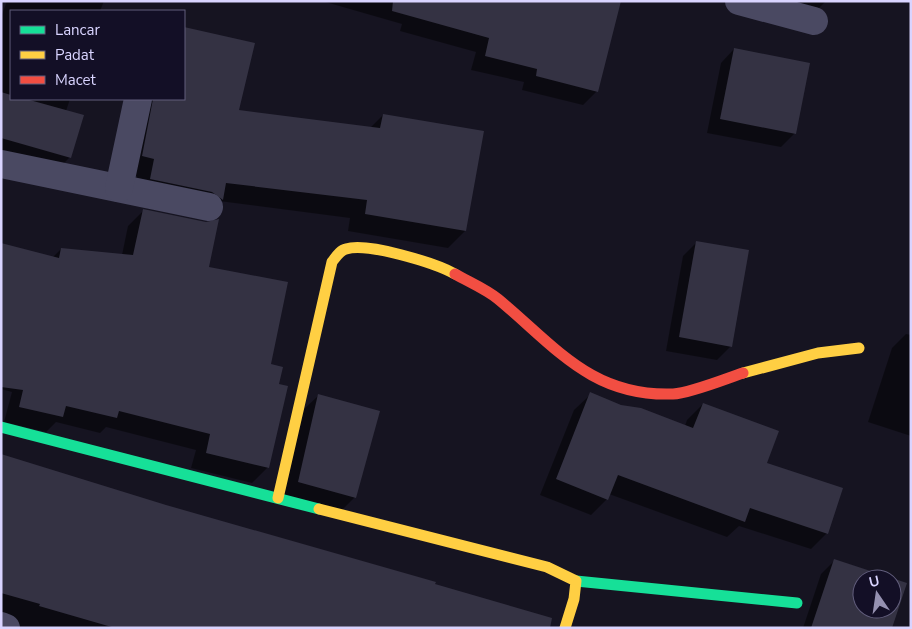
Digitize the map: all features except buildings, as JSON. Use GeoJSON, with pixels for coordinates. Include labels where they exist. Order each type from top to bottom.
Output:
{"type":"FeatureCollection","features":[{"type":"Feature","properties":{"kind":"street"},"geometry":{"type":"LineString","coordinates":[[739,1],[814,21]]}},
{"type":"Feature","properties":{"kind":"street"},"geometry":{"type":"LineString","coordinates":[[119,188],[138,100]]}},
{"type":"Feature","properties":{"kind":"street"},"geometry":{"type":"LineString","coordinates":[[1,164],[209,206]]}},
{"type":"Feature","properties":{"kind":"street"},"geometry":{"type":"LineString","coordinates":[[278,498],[332,262],[343,250],[359,246],[438,266],[496,297],[566,358],[594,377],[627,391],[675,394],[768,365],[818,353],[859,348]]}},
{"type":"Feature","properties":{"kind":"street"},"geometry":{"type":"LineString","coordinates":[[1,427],[547,567],[576,581],[797,603]]}},
{"type":"Feature","properties":{"kind":"street"},"geometry":{"type":"LineString","coordinates":[[564,628],[574,599],[576,581]]}},
{"type":"Feature","properties":{"kind":"street"},"geometry":{"type":"LineString","coordinates":[[1,626],[6,628]]}},
{"type":"Feature","properties":{"kind":"traffic: fast"},"geometry":{"type":"LineString","coordinates":[[1,427],[319,509]]}},
{"type":"Feature","properties":{"kind":"traffic: fast"},"geometry":{"type":"LineString","coordinates":[[576,581],[797,603]]}},
{"type":"Feature","properties":{"kind":"traffic: slow"},"geometry":{"type":"LineString","coordinates":[[278,498],[332,262],[346,249],[369,248],[417,259],[455,274]]}},
{"type":"Feature","properties":{"kind":"traffic: slow"},"geometry":{"type":"LineString","coordinates":[[743,373],[818,353],[859,348]]}},
{"type":"Feature","properties":{"kind":"traffic: slow"},"geometry":{"type":"LineString","coordinates":[[319,509],[547,567],[576,581],[574,599],[565,628]]}},
{"type":"Feature","properties":{"kind":"traffic: jam"},"geometry":{"type":"LineString","coordinates":[[455,274],[493,295],[557,351],[576,365],[597,378],[619,387],[644,393],[673,394],[743,373]]}}]}
